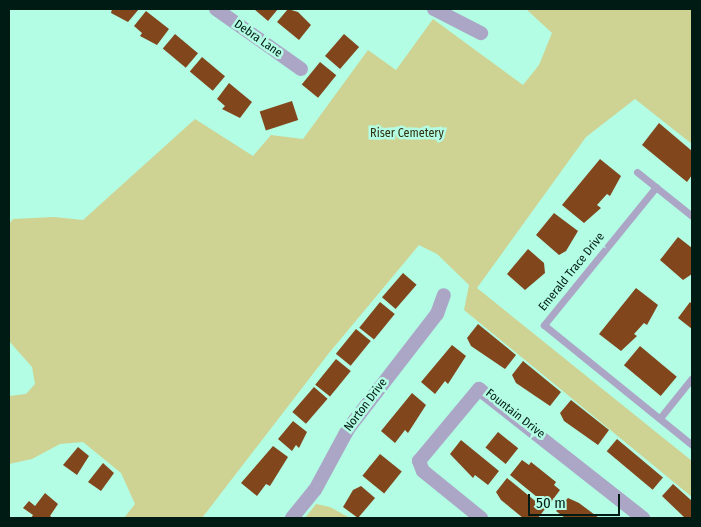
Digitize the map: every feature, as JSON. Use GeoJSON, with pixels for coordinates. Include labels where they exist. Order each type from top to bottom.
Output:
{"type":"FeatureCollection","features":[{"type":"Feature","properties":{"kind":"street","name":"Debra Lane"},"geometry":{"type":"LineString","coordinates":[[216,9],[301,69]]}},
{"type":"Feature","properties":{"kind":"street"},"geometry":{"type":"LineString","coordinates":[[434,9],[481,34]]}},
{"type":"Feature","properties":{"kind":"street","name":"Norton Drive"},"geometry":{"type":"LineString","coordinates":[[292,518],[315,490],[348,429],[437,314],[444,295]]}},
{"type":"Feature","properties":{"kind":"street","name":"Fountain Drive"},"geometry":{"type":"LineString","coordinates":[[481,518],[421,469],[419,462],[479,389],[644,518]]}},
{"type":"Feature","properties":{"kind":"lane"},"geometry":{"type":"LineString","coordinates":[[637,172],[692,216]]}},
{"type":"Feature","properties":{"kind":"lane","name":"Emerald Trace Drive"},"geometry":{"type":"LineString","coordinates":[[656,187],[544,325],[692,445]]}},
{"type":"Feature","properties":{"kind":"lane"},"geometry":{"type":"LineString","coordinates":[[660,418],[692,378]]}},
{"type":"Feature","properties":{"kind":"green space","name":"Riser Cemetery"},"geometry":{"type":"Polygon","coordinates":[[[526,9],[692,9],[692,144],[635,99],[586,137],[477,288],[692,461],[692,497],[464,310],[469,285],[437,254],[419,245],[329,353],[202,518],[124,518],[135,504],[121,473],[83,442],[60,444],[32,459],[9,464],[9,396],[26,394],[35,384],[32,367],[9,341],[9,224],[13,219],[54,217],[83,220],[195,119],[253,156],[271,135],[303,139],[368,50],[396,70],[433,19],[523,85],[539,65],[552,33],[526,9]]]}},
{"type":"Feature","properties":{"kind":"green space"},"geometry":{"type":"Polygon","coordinates":[[[316,504],[330,507],[350,518],[305,518],[316,504]]]}},
{"type":"Feature","properties":{"kind":"building"},"geometry":{"type":"Polygon","coordinates":[[[112,9],[139,9],[128,22],[111,13],[112,9]]]}},
{"type":"Feature","properties":{"kind":"building"},"geometry":{"type":"Polygon","coordinates":[[[254,9],[278,9],[268,21],[254,9]]]}},
{"type":"Feature","properties":{"kind":"building"},"geometry":{"type":"Polygon","coordinates":[[[288,9],[298,12],[311,25],[299,40],[277,22],[288,9]]]}},
{"type":"Feature","properties":{"kind":"building"},"geometry":{"type":"Polygon","coordinates":[[[146,11],[169,29],[157,45],[140,36],[142,33],[134,26],[146,11]]]}},
{"type":"Feature","properties":{"kind":"building"},"geometry":{"type":"Polygon","coordinates":[[[175,34],[198,53],[186,68],[163,49],[175,34]]]}},
{"type":"Feature","properties":{"kind":"building"},"geometry":{"type":"Polygon","coordinates":[[[344,34],[359,47],[340,69],[325,56],[344,34]]]}},
{"type":"Feature","properties":{"kind":"building"},"geometry":{"type":"Polygon","coordinates":[[[202,57],[225,76],[213,91],[190,72],[202,57]]]}},
{"type":"Feature","properties":{"kind":"building"},"geometry":{"type":"Polygon","coordinates":[[[320,62],[336,75],[318,98],[302,85],[320,62]]]}},
{"type":"Feature","properties":{"kind":"building"},"geometry":{"type":"Polygon","coordinates":[[[229,83],[252,102],[240,118],[222,109],[225,106],[217,99],[229,83]]]}},
{"type":"Feature","properties":{"kind":"building"},"geometry":{"type":"Polygon","coordinates":[[[292,101],[298,120],[266,131],[260,112],[292,101]]]}},
{"type":"Feature","properties":{"kind":"building"},"geometry":{"type":"Polygon","coordinates":[[[659,123],[692,151],[692,175],[687,182],[642,145],[659,123]]]}},
{"type":"Feature","properties":{"kind":"building"},"geometry":{"type":"Polygon","coordinates":[[[600,159],[621,176],[610,196],[607,194],[597,205],[601,208],[584,223],[562,205],[600,159]]]}},
{"type":"Feature","properties":{"kind":"building"},"geometry":{"type":"Polygon","coordinates":[[[554,213],[578,231],[566,251],[559,255],[536,235],[554,213]]]}},
{"type":"Feature","properties":{"kind":"building"},"geometry":{"type":"Polygon","coordinates":[[[678,237],[692,248],[692,274],[683,280],[660,260],[678,237]]]}},
{"type":"Feature","properties":{"kind":"building"},"geometry":{"type":"Polygon","coordinates":[[[528,249],[544,263],[545,273],[525,290],[507,274],[528,249]]]}},
{"type":"Feature","properties":{"kind":"building"},"geometry":{"type":"Polygon","coordinates":[[[403,273],[417,285],[396,309],[382,297],[403,273]]]}},
{"type":"Feature","properties":{"kind":"building"},"geometry":{"type":"Polygon","coordinates":[[[636,288],[658,305],[647,325],[644,323],[634,334],[637,336],[621,351],[599,334],[636,288]]]}},
{"type":"Feature","properties":{"kind":"building"},"geometry":{"type":"Polygon","coordinates":[[[380,302],[395,314],[374,340],[359,328],[380,302]]]}},
{"type":"Feature","properties":{"kind":"building"},"geometry":{"type":"Polygon","coordinates":[[[690,302],[692,304],[692,329],[678,318],[690,302]]]}},
{"type":"Feature","properties":{"kind":"building"},"geometry":{"type":"Polygon","coordinates":[[[478,324],[516,355],[505,369],[471,346],[467,338],[478,324]]]}},
{"type":"Feature","properties":{"kind":"building"},"geometry":{"type":"Polygon","coordinates":[[[356,329],[371,341],[351,366],[336,354],[356,329]]]}},
{"type":"Feature","properties":{"kind":"building"},"geometry":{"type":"Polygon","coordinates":[[[452,345],[466,356],[448,384],[445,381],[435,394],[421,382],[452,345]]]}},
{"type":"Feature","properties":{"kind":"building"},"geometry":{"type":"Polygon","coordinates":[[[640,346],[677,377],[661,396],[624,365],[640,346]]]}},
{"type":"Feature","properties":{"kind":"building"},"geometry":{"type":"Polygon","coordinates":[[[336,359],[351,371],[330,397],[315,385],[336,359]]]}},
{"type":"Feature","properties":{"kind":"building"},"geometry":{"type":"Polygon","coordinates":[[[523,361],[561,392],[550,406],[516,383],[512,375],[523,361]]]}},
{"type":"Feature","properties":{"kind":"building"},"geometry":{"type":"Polygon","coordinates":[[[314,387],[328,399],[306,424],[292,412],[314,387]]]}},
{"type":"Feature","properties":{"kind":"building"},"geometry":{"type":"Polygon","coordinates":[[[412,393],[426,405],[408,433],[405,430],[395,443],[381,431],[412,393]]]}},
{"type":"Feature","properties":{"kind":"building"},"geometry":{"type":"Polygon","coordinates":[[[571,400],[609,430],[598,445],[564,421],[560,413],[571,400]]]}},
{"type":"Feature","properties":{"kind":"building"},"geometry":{"type":"Polygon","coordinates":[[[293,421],[307,432],[299,448],[296,445],[292,451],[278,439],[293,421]]]}},
{"type":"Feature","properties":{"kind":"building"},"geometry":{"type":"Polygon","coordinates":[[[498,432],[518,448],[506,464],[485,448],[498,432]]]}},
{"type":"Feature","properties":{"kind":"building"},"geometry":{"type":"Polygon","coordinates":[[[617,439],[663,478],[653,490],[607,451],[617,439]]]}},
{"type":"Feature","properties":{"kind":"building"},"geometry":{"type":"Polygon","coordinates":[[[461,440],[499,471],[488,485],[475,475],[473,478],[450,454],[461,440]]]}},
{"type":"Feature","properties":{"kind":"building"},"geometry":{"type":"Polygon","coordinates":[[[273,446],[288,457],[270,486],[266,484],[257,496],[241,483],[273,446]]]}},
{"type":"Feature","properties":{"kind":"building"},"geometry":{"type":"Polygon","coordinates":[[[78,447],[89,456],[77,475],[63,465],[78,447]]]}},
{"type":"Feature","properties":{"kind":"building"},"geometry":{"type":"Polygon","coordinates":[[[380,454],[402,472],[384,493],[362,476],[380,454]]]}},
{"type":"Feature","properties":{"kind":"building"},"geometry":{"type":"Polygon","coordinates":[[[522,460],[529,465],[531,462],[556,482],[554,485],[560,490],[548,506],[510,475],[522,460]]]}},
{"type":"Feature","properties":{"kind":"building"},"geometry":{"type":"Polygon","coordinates":[[[103,463],[114,473],[101,491],[88,482],[103,463]]]}},
{"type":"Feature","properties":{"kind":"building"},"geometry":{"type":"Polygon","coordinates":[[[507,478],[545,509],[538,518],[523,518],[501,500],[496,492],[507,478]]]}},
{"type":"Feature","properties":{"kind":"building"},"geometry":{"type":"Polygon","coordinates":[[[673,484],[692,501],[692,518],[685,518],[662,496],[673,484]]]}},
{"type":"Feature","properties":{"kind":"building"},"geometry":{"type":"Polygon","coordinates":[[[361,486],[375,498],[358,518],[343,507],[353,490],[361,486]]]}},
{"type":"Feature","properties":{"kind":"building"},"geometry":{"type":"Polygon","coordinates":[[[45,493],[58,504],[50,516],[53,518],[31,518],[33,515],[23,508],[29,501],[35,506],[45,493]]]}},
{"type":"Feature","properties":{"kind":"building"},"geometry":{"type":"Polygon","coordinates":[[[568,498],[579,503],[599,518],[565,518],[556,511],[568,498]]]}}]}
